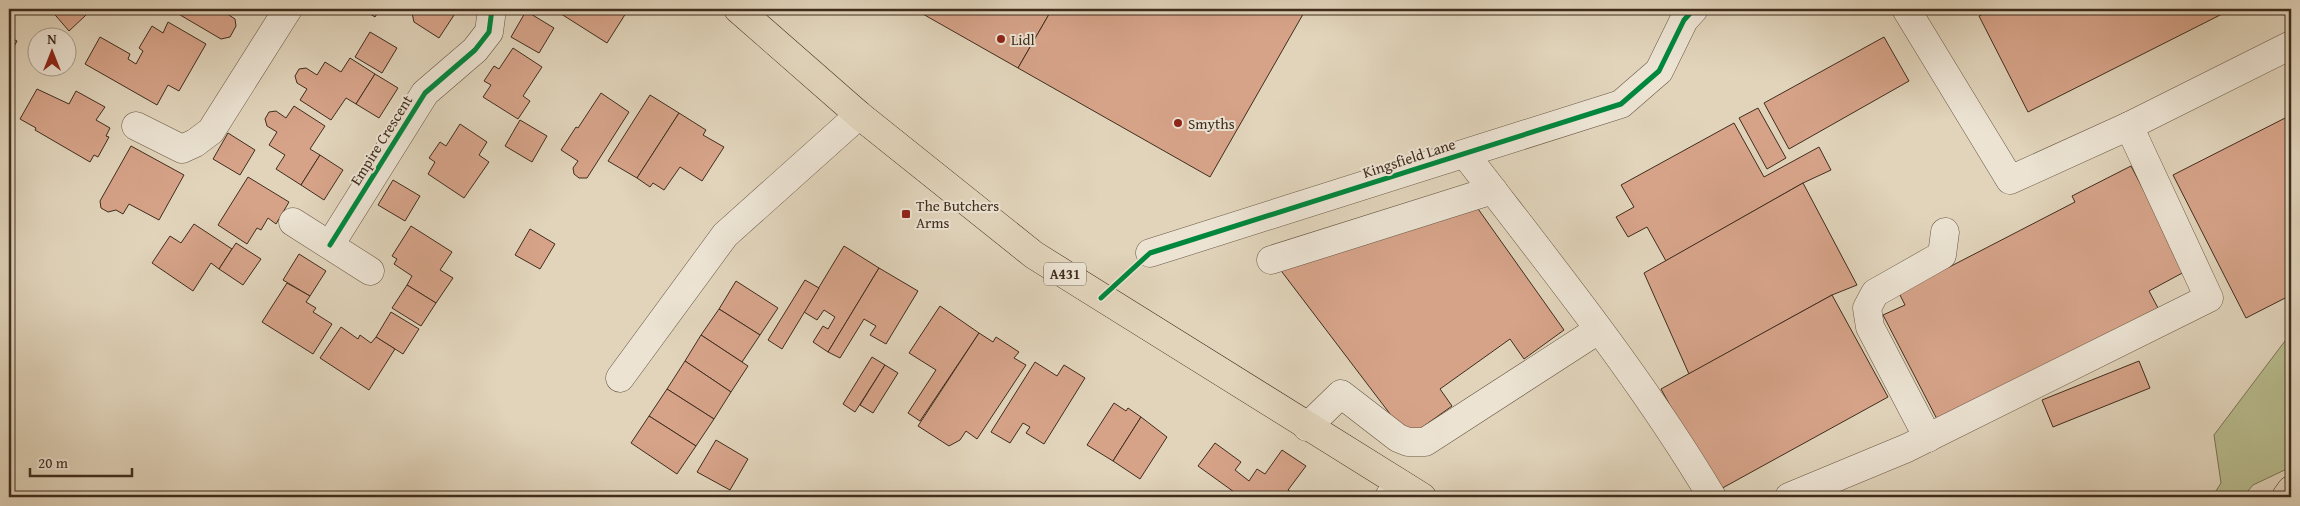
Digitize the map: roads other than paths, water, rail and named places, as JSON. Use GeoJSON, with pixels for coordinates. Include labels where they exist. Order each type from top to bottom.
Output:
{"type":"FeatureCollection","features":[{"type":"Feature","properties":{"kind":"main road","name":"A431"},"geometry":{"type":"LineString","coordinates":[[738,9],[859,115],[1034,255],[1307,427],[1394,490],[1422,497]]}},
{"type":"Feature","properties":{"kind":"main road"},"geometry":{"type":"LineString","coordinates":[[2286,497],[2291,490]]}},
{"type":"Feature","properties":{"kind":"street"},"geometry":{"type":"LineString","coordinates":[[136,126],[182,149],[211,131],[288,9]]}},
{"type":"Feature","properties":{"kind":"street","name":"Empire Crescent"},"geometry":{"type":"LineString","coordinates":[[330,246],[425,93],[475,50],[488,32],[492,9]]}},
{"type":"Feature","properties":{"kind":"street","name":"Kingsfield Lane"},"geometry":{"type":"LineString","coordinates":[[1150,253],[1621,104],[1659,71],[1684,20],[1694,9]]}},
{"type":"Feature","properties":{"kind":"street"},"geometry":{"type":"LineString","coordinates":[[1906,9],[2010,180],[2129,126],[2291,45]]}},
{"type":"Feature","properties":{"kind":"street"},"geometry":{"type":"LineString","coordinates":[[620,378],[725,235],[859,115]]}},
{"type":"Feature","properties":{"kind":"street"},"geometry":{"type":"LineString","coordinates":[[1789,497],[1928,438],[2209,298],[2129,126]]}},
{"type":"Feature","properties":{"kind":"street"},"geometry":{"type":"LineString","coordinates":[[1465,154],[1598,330],[1680,444],[1712,497]]}},
{"type":"Feature","properties":{"kind":"street"},"geometry":{"type":"LineString","coordinates":[[1271,260],[1493,190]]}},
{"type":"Feature","properties":{"kind":"street"},"geometry":{"type":"LineString","coordinates":[[293,222],[370,271]]}},
{"type":"Feature","properties":{"kind":"street"},"geometry":{"type":"LineString","coordinates":[[1928,438],[1870,327],[1867,308],[1875,293],[1942,255],[1945,232]]}},
{"type":"Feature","properties":{"kind":"street"},"geometry":{"type":"LineString","coordinates":[[1307,427],[1333,387],[1398,438],[1408,442],[1425,442],[1598,330]]}},
{"type":"Feature","properties":{"kind":"place","name":"Lidl"},"geometry":{"type":"Point","coordinates":[1001,39]}},
{"type":"Feature","properties":{"kind":"place","name":"Smyths"},"geometry":{"type":"Point","coordinates":[1178,123]}},
{"type":"Feature","properties":{"kind":"place","name":"The Butchers Arms"},"geometry":{"type":"Point","coordinates":[906,214]}}]}
